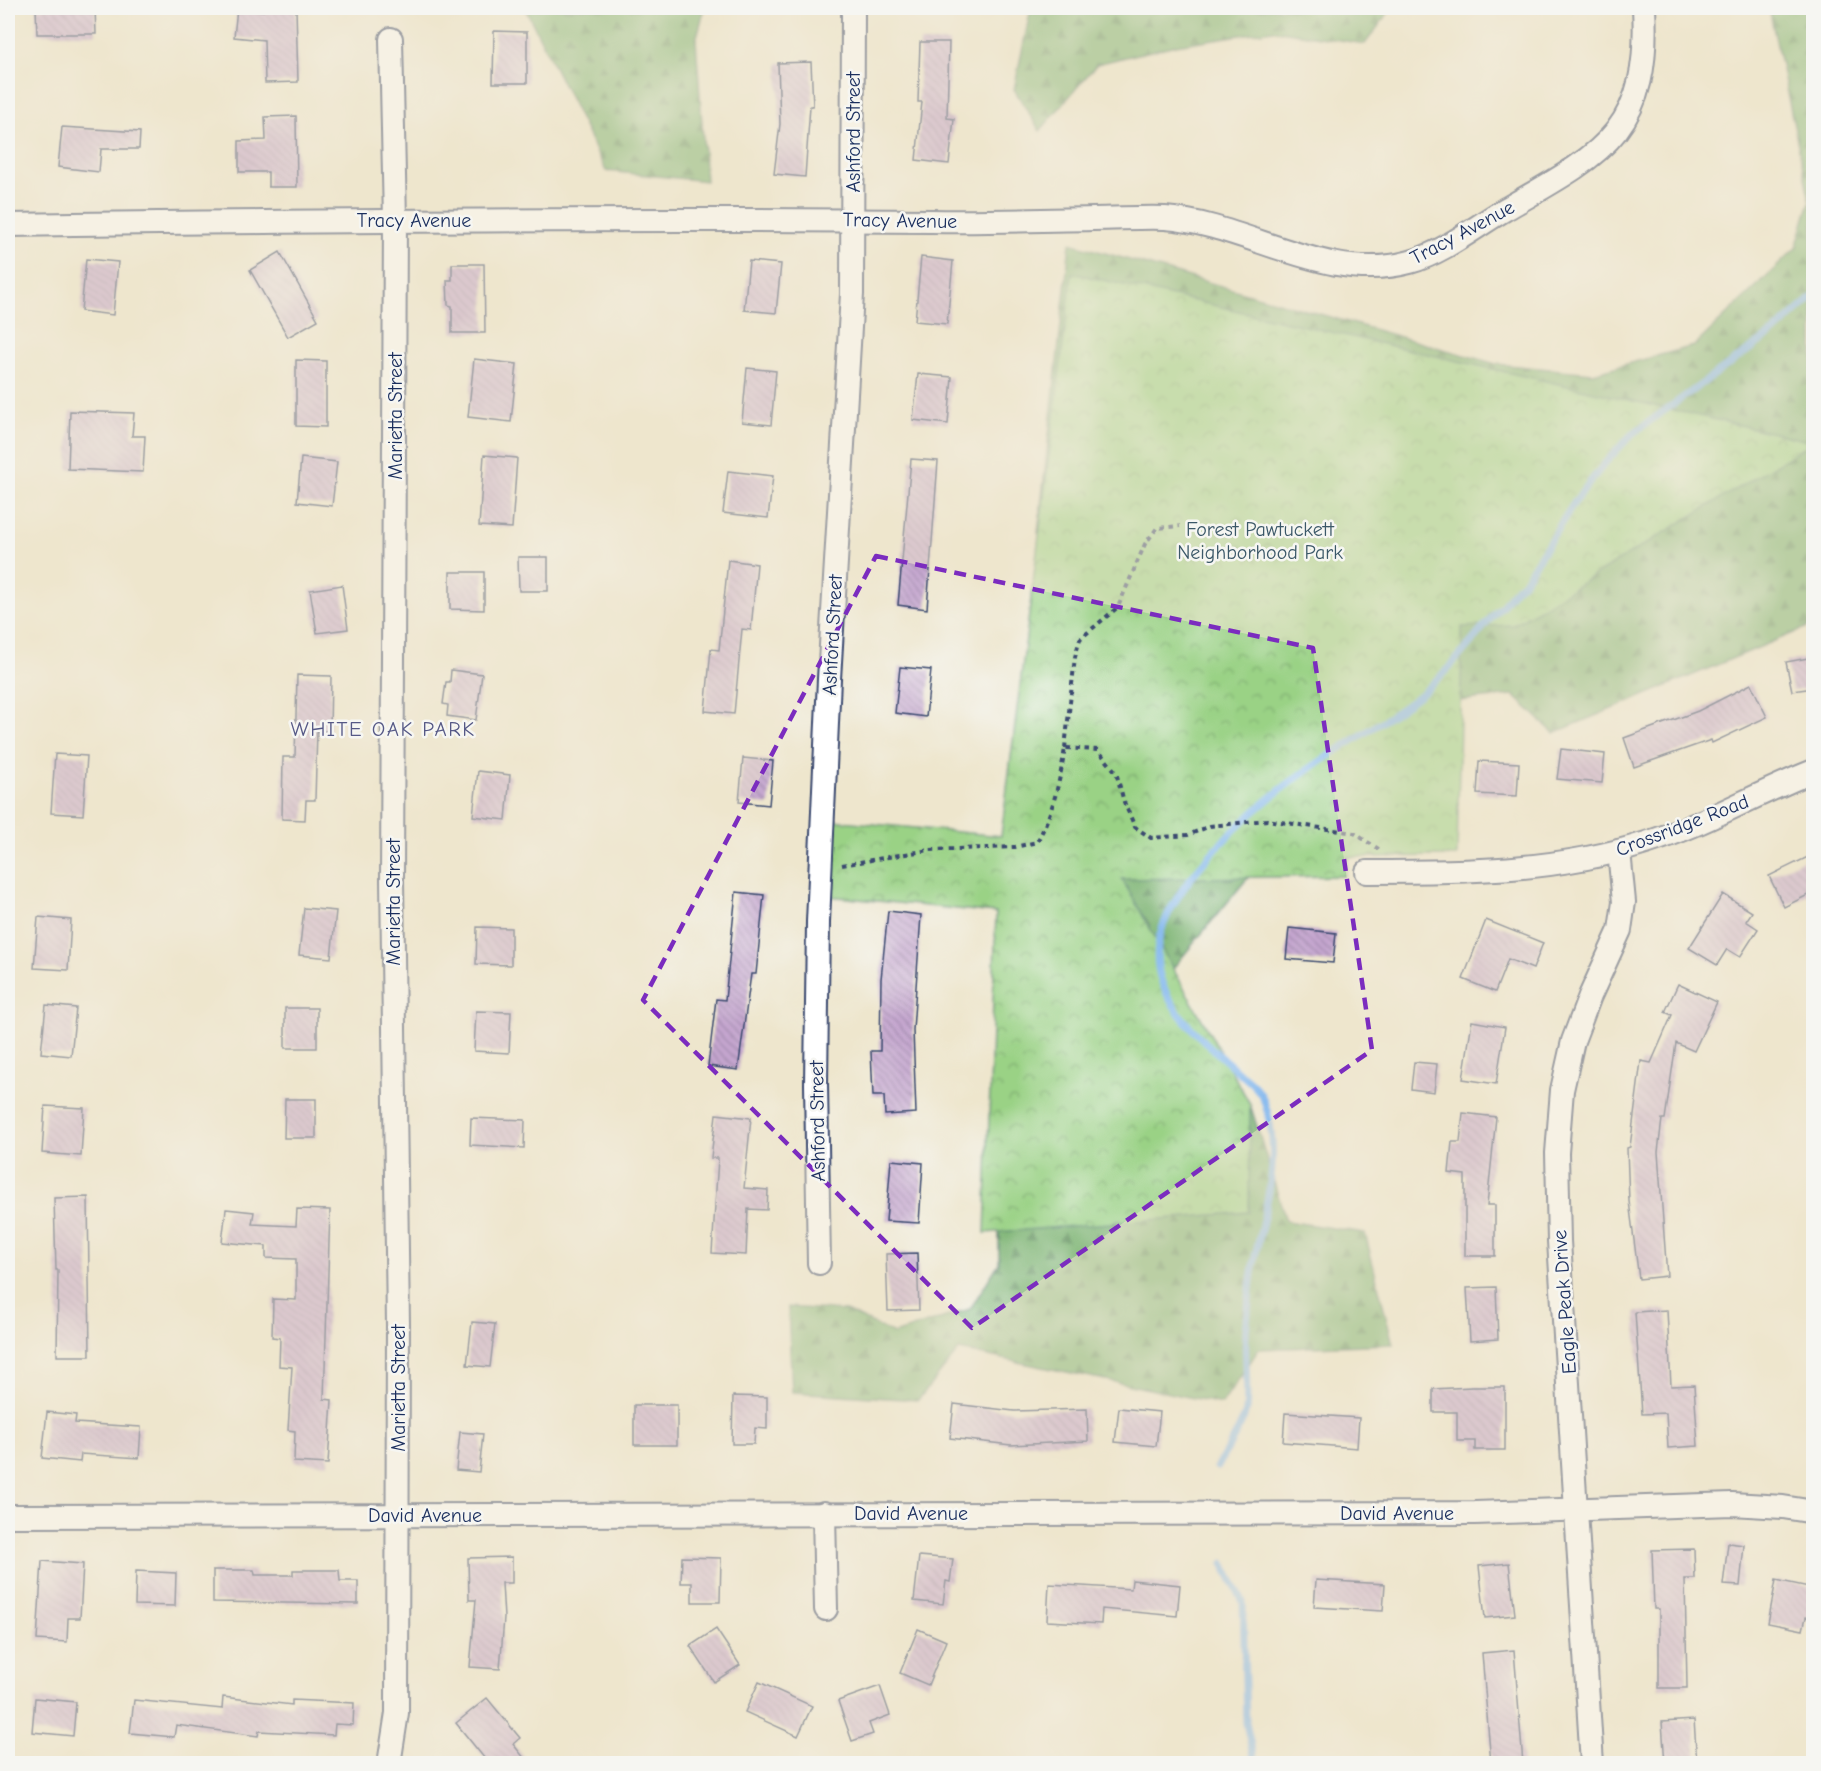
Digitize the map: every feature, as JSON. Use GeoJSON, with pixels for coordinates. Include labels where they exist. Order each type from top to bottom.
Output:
{"type":"FeatureCollection","features":[{"type":"Feature","properties":{"kind":"street","name":"Ashford Street"},"geometry":{"type":"LineString","coordinates":[[819,1263],[816,1084],[820,867],[852,294],[853,8]]}},
{"type":"Feature","properties":{"kind":"street","name":"Tracy Avenue"},"geometry":{"type":"LineString","coordinates":[[8,225],[395,220],[854,219],[932,221],[1164,218],[1212,228],[1333,263],[1374,267],[1410,262],[1424,257],[1575,169],[1620,130],[1632,108],[1640,85],[1645,59],[1644,8]]}},
{"type":"Feature","properties":{"kind":"street","name":"Marietta Street"},"geometry":{"type":"LineString","coordinates":[[389,1764],[397,1713],[398,1325],[392,879],[395,220],[391,39]]}},
{"type":"Feature","properties":{"kind":"street","name":"Crossridge Road"},"geometry":{"type":"LineString","coordinates":[[1367,872],[1528,868],[1619,851],[1707,819],[1814,771]]}},
{"type":"Feature","properties":{"kind":"street","name":"Eagle Peak Drive"},"geometry":{"type":"LineString","coordinates":[[1592,1764],[1559,1241],[1558,1121],[1573,1041],[1590,996],[1620,930],[1624,902],[1619,851]]}},
{"type":"Feature","properties":{"kind":"street","name":"David Avenue"},"geometry":{"type":"LineString","coordinates":[[8,1516],[1474,1513],[1732,1504],[1783,1507],[1814,1512]]}},
{"type":"Feature","properties":{"kind":"street"},"geometry":{"type":"LineString","coordinates":[[824,1513],[826,1609]]}},
{"type":"Feature","properties":{"kind":"path"},"geometry":{"type":"LineString","coordinates":[[820,867],[864,862],[929,850],[1015,847],[1036,842],[1046,825],[1060,780],[1075,657],[1080,639],[1118,607],[1146,544],[1157,528],[1180,526]]}},
{"type":"Feature","properties":{"kind":"path"},"geometry":{"type":"LineString","coordinates":[[1065,748],[1098,750],[1116,772],[1124,802],[1135,827],[1151,837],[1188,835],[1210,826],[1267,820],[1354,834],[1374,845],[1405,872]]}},
{"type":"Feature","properties":{"kind":"highlighted area"},"geometry":{"type":"Polygon","coordinates":[[[876,556],[1313,648],[1372,1050],[972,1328],[643,1000],[876,556]]]}},
{"type":"Feature","properties":{"kind":"green space"},"geometry":{"type":"Polygon","coordinates":[[[525,8],[705,8],[696,40],[706,181],[606,171],[525,8]]]}},
{"type":"Feature","properties":{"kind":"green space"},"geometry":{"type":"Polygon","coordinates":[[[1031,8],[1392,8],[1365,44],[1273,30],[1176,45],[1097,64],[1040,131],[1014,89],[1031,8]]]}},
{"type":"Feature","properties":{"kind":"green space","name":"Forest Pawtuckett Neighborhood Park"},"geometry":{"type":"Polygon","coordinates":[[[1769,8],[1813,8],[1813,625],[1554,733],[1513,695],[1440,703],[1265,857],[1164,979],[1250,1104],[1286,1221],[1365,1233],[1393,1344],[1259,1349],[1222,1404],[959,1350],[918,1400],[792,1392],[788,1307],[846,1311],[894,1334],[970,1309],[999,1263],[997,912],[1062,544],[1038,533],[1070,243],[1496,364],[1593,373],[1694,346],[1796,248],[1810,201],[1769,8]]]}},
{"type":"Feature","properties":{"kind":"green space","name":"Forest Pawtuckett Neighborhood Park"},"geometry":{"type":"Polygon","coordinates":[[[1072,273],[1813,442],[1513,625],[1462,627],[1457,856],[1348,857],[1345,876],[1122,879],[1250,1104],[1249,1212],[985,1233],[996,913],[828,896],[831,820],[1001,836],[1072,273]]]}},
{"type":"Feature","properties":{"kind":"building"},"geometry":{"type":"Polygon","coordinates":[[[36,8],[95,8],[96,34],[37,34],[36,8]]]}},
{"type":"Feature","properties":{"kind":"building"},"geometry":{"type":"Polygon","coordinates":[[[237,8],[263,11],[263,8],[296,8],[298,82],[265,83],[264,40],[234,37],[237,8]]]}},
{"type":"Feature","properties":{"kind":"building"},"geometry":{"type":"Polygon","coordinates":[[[494,31],[527,32],[527,83],[493,83],[494,31]]]}},
{"type":"Feature","properties":{"kind":"building"},"geometry":{"type":"Polygon","coordinates":[[[920,42],[949,42],[947,118],[954,119],[949,164],[916,160],[922,102],[918,102],[920,42]]]}},
{"type":"Feature","properties":{"kind":"building"},"geometry":{"type":"Polygon","coordinates":[[[811,62],[813,106],[810,106],[805,177],[774,174],[780,124],[778,63],[811,62]]]}},
{"type":"Feature","properties":{"kind":"building"},"geometry":{"type":"Polygon","coordinates":[[[296,116],[297,187],[268,187],[268,172],[239,172],[239,141],[266,140],[265,117],[296,116]]]}},
{"type":"Feature","properties":{"kind":"building"},"geometry":{"type":"Polygon","coordinates":[[[62,127],[140,132],[139,149],[101,149],[99,172],[58,167],[62,127]]]}},
{"type":"Feature","properties":{"kind":"building"},"geometry":{"type":"Polygon","coordinates":[[[280,252],[318,320],[288,337],[250,270],[280,252]]]}},
{"type":"Feature","properties":{"kind":"building"},"geometry":{"type":"Polygon","coordinates":[[[921,257],[953,261],[947,324],[915,321],[921,257]]]}},
{"type":"Feature","properties":{"kind":"building"},"geometry":{"type":"Polygon","coordinates":[[[86,259],[118,262],[113,315],[81,311],[86,259]]]}},
{"type":"Feature","properties":{"kind":"building"},"geometry":{"type":"Polygon","coordinates":[[[749,261],[781,264],[776,313],[744,310],[749,261]]]}},
{"type":"Feature","properties":{"kind":"building"},"geometry":{"type":"Polygon","coordinates":[[[452,264],[484,264],[485,333],[452,333],[452,306],[448,305],[447,280],[452,280],[452,264]]]}},
{"type":"Feature","properties":{"kind":"building"},"geometry":{"type":"Polygon","coordinates":[[[474,359],[517,364],[511,422],[468,417],[474,359]]]}},
{"type":"Feature","properties":{"kind":"building"},"geometry":{"type":"Polygon","coordinates":[[[296,360],[326,361],[326,427],[296,426],[296,360]]]}},
{"type":"Feature","properties":{"kind":"building"},"geometry":{"type":"Polygon","coordinates":[[[747,368],[776,371],[771,425],[742,422],[747,368]]]}},
{"type":"Feature","properties":{"kind":"building"},"geometry":{"type":"Polygon","coordinates":[[[918,374],[952,377],[948,424],[913,420],[918,374]]]}},
{"type":"Feature","properties":{"kind":"building"},"geometry":{"type":"Polygon","coordinates":[[[70,411],[134,413],[132,436],[145,436],[143,472],[68,469],[70,411]]]}},
{"type":"Feature","properties":{"kind":"building"},"geometry":{"type":"Polygon","coordinates":[[[484,455],[517,458],[512,528],[479,526],[484,455]]]}},
{"type":"Feature","properties":{"kind":"building"},"geometry":{"type":"Polygon","coordinates":[[[301,458],[337,462],[332,506],[297,502],[301,458]]]}},
{"type":"Feature","properties":{"kind":"building"},"geometry":{"type":"Polygon","coordinates":[[[911,459],[938,461],[927,609],[898,605],[911,459]]]}},
{"type":"Feature","properties":{"kind":"building"},"geometry":{"type":"Polygon","coordinates":[[[728,471],[773,476],[768,518],[723,513],[728,471]]]}},
{"type":"Feature","properties":{"kind":"building"},"geometry":{"type":"Polygon","coordinates":[[[518,557],[548,557],[548,591],[519,591],[518,557]]]}},
{"type":"Feature","properties":{"kind":"building"},"geometry":{"type":"Polygon","coordinates":[[[728,560],[757,564],[751,630],[742,629],[734,714],[705,711],[711,649],[719,650],[728,560]]]}},
{"type":"Feature","properties":{"kind":"building"},"geometry":{"type":"Polygon","coordinates":[[[450,572],[484,572],[484,610],[450,609],[450,572]]]}},
{"type":"Feature","properties":{"kind":"building"},"geometry":{"type":"Polygon","coordinates":[[[342,585],[348,629],[317,633],[310,590],[342,585]]]}},
{"type":"Feature","properties":{"kind":"building"},"geometry":{"type":"Polygon","coordinates":[[[1814,657],[1814,688],[1792,691],[1786,662],[1814,657]]]}},
{"type":"Feature","properties":{"kind":"building"},"geometry":{"type":"Polygon","coordinates":[[[900,667],[931,670],[926,717],[895,713],[900,667]]]}},
{"type":"Feature","properties":{"kind":"building"},"geometry":{"type":"Polygon","coordinates":[[[451,670],[482,674],[476,720],[447,716],[448,705],[443,704],[446,682],[450,682],[451,670]]]}},
{"type":"Feature","properties":{"kind":"building"},"geometry":{"type":"Polygon","coordinates":[[[297,675],[331,676],[330,731],[317,731],[315,800],[306,800],[305,820],[282,819],[283,757],[295,757],[297,675]]]}},
{"type":"Feature","properties":{"kind":"building"},"geometry":{"type":"Polygon","coordinates":[[[1751,684],[1767,717],[1712,743],[1711,740],[1634,767],[1624,738],[1698,711],[1751,684]]]}},
{"type":"Feature","properties":{"kind":"building"},"geometry":{"type":"Polygon","coordinates":[[[1561,749],[1605,754],[1602,783],[1557,779],[1561,749]]]}},
{"type":"Feature","properties":{"kind":"building"},"geometry":{"type":"Polygon","coordinates":[[[55,754],[87,756],[83,815],[51,813],[55,754]]]}},
{"type":"Feature","properties":{"kind":"building"},"geometry":{"type":"Polygon","coordinates":[[[743,758],[773,761],[769,805],[739,802],[743,758]]]}},
{"type":"Feature","properties":{"kind":"building"},"geometry":{"type":"Polygon","coordinates":[[[1479,761],[1519,763],[1517,796],[1477,794],[1479,761]]]}},
{"type":"Feature","properties":{"kind":"building"},"geometry":{"type":"Polygon","coordinates":[[[478,771],[510,775],[506,820],[473,816],[478,771]]]}},
{"type":"Feature","properties":{"kind":"building"},"geometry":{"type":"Polygon","coordinates":[[[1814,854],[1814,892],[1784,907],[1769,876],[1814,854]]]}},
{"type":"Feature","properties":{"kind":"building"},"geometry":{"type":"Polygon","coordinates":[[[736,892],[764,895],[756,974],[751,974],[738,1070],[708,1066],[716,999],[725,1000],[736,892]]]}},
{"type":"Feature","properties":{"kind":"building"},"geometry":{"type":"Polygon","coordinates":[[[1723,894],[1752,912],[1746,921],[1758,929],[1740,957],[1727,949],[1717,965],[1689,948],[1723,894]]]}},
{"type":"Feature","properties":{"kind":"building"},"geometry":{"type":"Polygon","coordinates":[[[304,908],[336,911],[331,958],[299,955],[304,908]]]}},
{"type":"Feature","properties":{"kind":"building"},"geometry":{"type":"Polygon","coordinates":[[[888,911],[921,915],[913,1030],[916,1113],[885,1115],[884,1096],[873,1096],[871,1051],[880,1051],[881,979],[888,911]]]}},
{"type":"Feature","properties":{"kind":"building"},"geometry":{"type":"Polygon","coordinates":[[[38,917],[71,920],[68,970],[34,968],[38,917]]]}},
{"type":"Feature","properties":{"kind":"building"},"geometry":{"type":"Polygon","coordinates":[[[1486,920],[1543,943],[1533,969],[1508,959],[1495,992],[1463,979],[1486,920]]]}},
{"type":"Feature","properties":{"kind":"building"},"geometry":{"type":"Polygon","coordinates":[[[477,927],[511,928],[511,965],[476,964],[477,927]]]}},
{"type":"Feature","properties":{"kind":"building"},"geometry":{"type":"Polygon","coordinates":[[[1289,928],[1336,933],[1333,963],[1286,959],[1289,928]]]}},
{"type":"Feature","properties":{"kind":"building"},"geometry":{"type":"Polygon","coordinates":[[[1678,984],[1717,1002],[1694,1051],[1676,1043],[1658,1152],[1667,1276],[1639,1279],[1629,1201],[1627,1148],[1630,1147],[1641,1061],[1651,1063],[1672,1015],[1665,1012],[1678,984]]]}},
{"type":"Feature","properties":{"kind":"building"},"geometry":{"type":"Polygon","coordinates":[[[46,1005],[76,1008],[71,1056],[41,1053],[46,1005]]]}},
{"type":"Feature","properties":{"kind":"building"},"geometry":{"type":"Polygon","coordinates":[[[285,1008],[317,1008],[317,1048],[285,1048],[285,1008]]]}},
{"type":"Feature","properties":{"kind":"building"},"geometry":{"type":"Polygon","coordinates":[[[476,1011],[511,1012],[509,1053],[474,1051],[476,1011]]]}},
{"type":"Feature","properties":{"kind":"building"},"geometry":{"type":"Polygon","coordinates":[[[1472,1021],[1505,1027],[1496,1084],[1463,1079],[1472,1021]]]}},
{"type":"Feature","properties":{"kind":"building"},"geometry":{"type":"Polygon","coordinates":[[[1414,1062],[1437,1064],[1434,1092],[1411,1089],[1414,1062]]]}},
{"type":"Feature","properties":{"kind":"building"},"geometry":{"type":"Polygon","coordinates":[[[285,1099],[316,1099],[316,1138],[284,1138],[285,1099]]]}},
{"type":"Feature","properties":{"kind":"building"},"geometry":{"type":"Polygon","coordinates":[[[45,1106],[84,1108],[81,1156],[42,1153],[45,1106]]]}},
{"type":"Feature","properties":{"kind":"building"},"geometry":{"type":"Polygon","coordinates":[[[1463,1113],[1496,1117],[1487,1205],[1495,1205],[1495,1256],[1465,1256],[1465,1175],[1449,1173],[1452,1142],[1460,1142],[1463,1113]]]}},
{"type":"Feature","properties":{"kind":"building"},"geometry":{"type":"Polygon","coordinates":[[[716,1114],[751,1118],[744,1188],[768,1190],[767,1210],[748,1209],[746,1255],[712,1253],[718,1158],[711,1158],[716,1114]]]}},
{"type":"Feature","properties":{"kind":"building"},"geometry":{"type":"Polygon","coordinates":[[[471,1118],[525,1120],[524,1148],[470,1145],[471,1118]]]}},
{"type":"Feature","properties":{"kind":"building"},"geometry":{"type":"Polygon","coordinates":[[[891,1160],[923,1163],[919,1223],[886,1221],[891,1160]]]}},
{"type":"Feature","properties":{"kind":"building"},"geometry":{"type":"Polygon","coordinates":[[[88,1197],[90,1356],[57,1356],[58,1270],[56,1270],[54,1198],[88,1197]]]}},
{"type":"Feature","properties":{"kind":"building"},"geometry":{"type":"Polygon","coordinates":[[[226,1209],[254,1212],[252,1224],[296,1226],[297,1209],[330,1210],[324,1399],[332,1400],[328,1464],[294,1462],[295,1431],[288,1430],[292,1367],[279,1366],[280,1338],[272,1337],[273,1299],[296,1300],[296,1259],[266,1258],[266,1246],[222,1242],[226,1209]]]}},
{"type":"Feature","properties":{"kind":"building"},"geometry":{"type":"Polygon","coordinates":[[[917,1253],[919,1310],[888,1311],[886,1254],[917,1253]]]}},
{"type":"Feature","properties":{"kind":"building"},"geometry":{"type":"Polygon","coordinates":[[[1496,1287],[1498,1339],[1470,1341],[1467,1288],[1496,1287]]]}},
{"type":"Feature","properties":{"kind":"building"},"geometry":{"type":"Polygon","coordinates":[[[1667,1310],[1671,1386],[1694,1385],[1698,1446],[1668,1448],[1666,1413],[1642,1414],[1635,1312],[1667,1310]]]}},
{"type":"Feature","properties":{"kind":"building"},"geometry":{"type":"Polygon","coordinates":[[[472,1322],[495,1324],[490,1367],[467,1365],[472,1322]]]}},
{"type":"Feature","properties":{"kind":"building"},"geometry":{"type":"Polygon","coordinates":[[[1505,1387],[1505,1450],[1475,1450],[1475,1441],[1457,1441],[1457,1412],[1433,1412],[1433,1389],[1505,1387]]]}},
{"type":"Feature","properties":{"kind":"building"},"geometry":{"type":"Polygon","coordinates":[[[733,1396],[767,1397],[767,1429],[755,1428],[754,1444],[732,1444],[733,1396]]]}},
{"type":"Feature","properties":{"kind":"building"},"geometry":{"type":"Polygon","coordinates":[[[954,1404],[1014,1411],[1087,1409],[1088,1441],[1011,1445],[950,1438],[954,1404]]]}},
{"type":"Feature","properties":{"kind":"building"},"geometry":{"type":"Polygon","coordinates":[[[634,1405],[677,1405],[677,1445],[634,1445],[634,1405]]]}},
{"type":"Feature","properties":{"kind":"building"},"geometry":{"type":"Polygon","coordinates":[[[1119,1408],[1160,1412],[1156,1446],[1115,1442],[1119,1408]]]}},
{"type":"Feature","properties":{"kind":"building"},"geometry":{"type":"Polygon","coordinates":[[[47,1412],[76,1415],[75,1423],[141,1427],[139,1458],[81,1454],[80,1462],[42,1458],[47,1412]]]}},
{"type":"Feature","properties":{"kind":"building"},"geometry":{"type":"Polygon","coordinates":[[[1285,1413],[1359,1418],[1357,1448],[1283,1442],[1285,1413]]]}},
{"type":"Feature","properties":{"kind":"building"},"geometry":{"type":"Polygon","coordinates":[[[460,1432],[483,1434],[479,1472],[456,1470],[460,1432]]]}},
{"type":"Feature","properties":{"kind":"building"},"geometry":{"type":"Polygon","coordinates":[[[1728,1543],[1744,1545],[1740,1586],[1723,1585],[1728,1543]]]}},
{"type":"Feature","properties":{"kind":"building"},"geometry":{"type":"Polygon","coordinates":[[[1694,1549],[1695,1579],[1685,1579],[1687,1688],[1659,1688],[1659,1609],[1654,1609],[1652,1550],[1694,1549]]]}},
{"type":"Feature","properties":{"kind":"building"},"geometry":{"type":"Polygon","coordinates":[[[919,1556],[953,1559],[950,1582],[946,1581],[943,1604],[914,1601],[919,1556]]]}},
{"type":"Feature","properties":{"kind":"building"},"geometry":{"type":"Polygon","coordinates":[[[512,1557],[512,1583],[502,1583],[504,1618],[500,1669],[470,1667],[476,1600],[469,1600],[468,1558],[512,1557]]]}},
{"type":"Feature","properties":{"kind":"building"},"geometry":{"type":"Polygon","coordinates":[[[682,1557],[721,1558],[720,1602],[692,1602],[692,1583],[681,1583],[682,1557]]]}},
{"type":"Feature","properties":{"kind":"building"},"geometry":{"type":"Polygon","coordinates":[[[42,1561],[83,1564],[80,1618],[68,1618],[67,1642],[37,1640],[42,1561]]]}},
{"type":"Feature","properties":{"kind":"building"},"geometry":{"type":"Polygon","coordinates":[[[1509,1563],[1515,1615],[1485,1618],[1479,1566],[1509,1563]]]}},
{"type":"Feature","properties":{"kind":"building"},"geometry":{"type":"Polygon","coordinates":[[[213,1570],[254,1570],[255,1575],[293,1575],[293,1570],[339,1570],[340,1581],[358,1581],[358,1604],[213,1602],[213,1570]]]}},
{"type":"Feature","properties":{"kind":"building"},"geometry":{"type":"Polygon","coordinates":[[[136,1571],[176,1573],[175,1606],[135,1605],[136,1571]]]}},
{"type":"Feature","properties":{"kind":"building"},"geometry":{"type":"Polygon","coordinates":[[[1132,1580],[1180,1585],[1177,1616],[1102,1609],[1101,1624],[1047,1621],[1049,1584],[1131,1589],[1132,1580]]]}},
{"type":"Feature","properties":{"kind":"building"},"geometry":{"type":"Polygon","coordinates":[[[1316,1580],[1385,1584],[1383,1611],[1314,1607],[1316,1580]]]}},
{"type":"Feature","properties":{"kind":"building"},"geometry":{"type":"Polygon","coordinates":[[[1776,1580],[1814,1588],[1814,1618],[1806,1617],[1803,1630],[1768,1623],[1776,1580]]]}},
{"type":"Feature","properties":{"kind":"building"},"geometry":{"type":"Polygon","coordinates":[[[716,1629],[740,1665],[714,1682],[690,1646],[716,1629]]]}},
{"type":"Feature","properties":{"kind":"building"},"geometry":{"type":"Polygon","coordinates":[[[918,1629],[946,1641],[928,1685],[900,1673],[918,1629]]]}},
{"type":"Feature","properties":{"kind":"building"},"geometry":{"type":"Polygon","coordinates":[[[1514,1650],[1523,1764],[1491,1764],[1482,1653],[1514,1650]]]}},
{"type":"Feature","properties":{"kind":"building"},"geometry":{"type":"Polygon","coordinates":[[[759,1682],[812,1706],[798,1736],[745,1712],[759,1682]]]}},
{"type":"Feature","properties":{"kind":"building"},"geometry":{"type":"Polygon","coordinates":[[[880,1686],[890,1715],[869,1723],[873,1734],[852,1741],[838,1701],[880,1686]]]}},
{"type":"Feature","properties":{"kind":"building"},"geometry":{"type":"Polygon","coordinates":[[[223,1697],[292,1705],[292,1700],[354,1703],[353,1725],[335,1724],[334,1735],[259,1731],[258,1736],[176,1725],[174,1737],[130,1733],[134,1700],[222,1709],[223,1697]]]}},
{"type":"Feature","properties":{"kind":"building"},"geometry":{"type":"Polygon","coordinates":[[[35,1698],[76,1702],[73,1736],[32,1732],[35,1698]]]}},
{"type":"Feature","properties":{"kind":"building"},"geometry":{"type":"Polygon","coordinates":[[[487,1698],[520,1738],[513,1744],[529,1764],[489,1764],[456,1723],[487,1698]]]}},
{"type":"Feature","properties":{"kind":"building"},"geometry":{"type":"Polygon","coordinates":[[[1694,1720],[1697,1764],[1665,1764],[1662,1722],[1694,1720]]]}},
{"type":"Feature","properties":{"kind":"waterway"},"geometry":{"type":"LineString","coordinates":[[1217,1467],[1238,1431],[1246,1410],[1249,1294],[1268,1199],[1272,1141],[1270,1121],[1259,1092],[1191,1028],[1167,994],[1160,976],[1157,956],[1160,935],[1169,913],[1182,890],[1199,868],[1240,824],[1283,788],[1407,705],[1442,675],[1515,589],[1523,583],[1576,500],[1605,463],[1632,434],[1774,332],[1814,296]]}},
{"type":"Feature","properties":{"kind":"waterway"},"geometry":{"type":"LineString","coordinates":[[1223,1563],[1243,1602],[1246,1723],[1255,1764]]}},
{"type":"Feature","properties":{"kind":"district","name":"WHITE OAK PARK"},"geometry":{"type":"Point","coordinates":[383,729]}}]}
